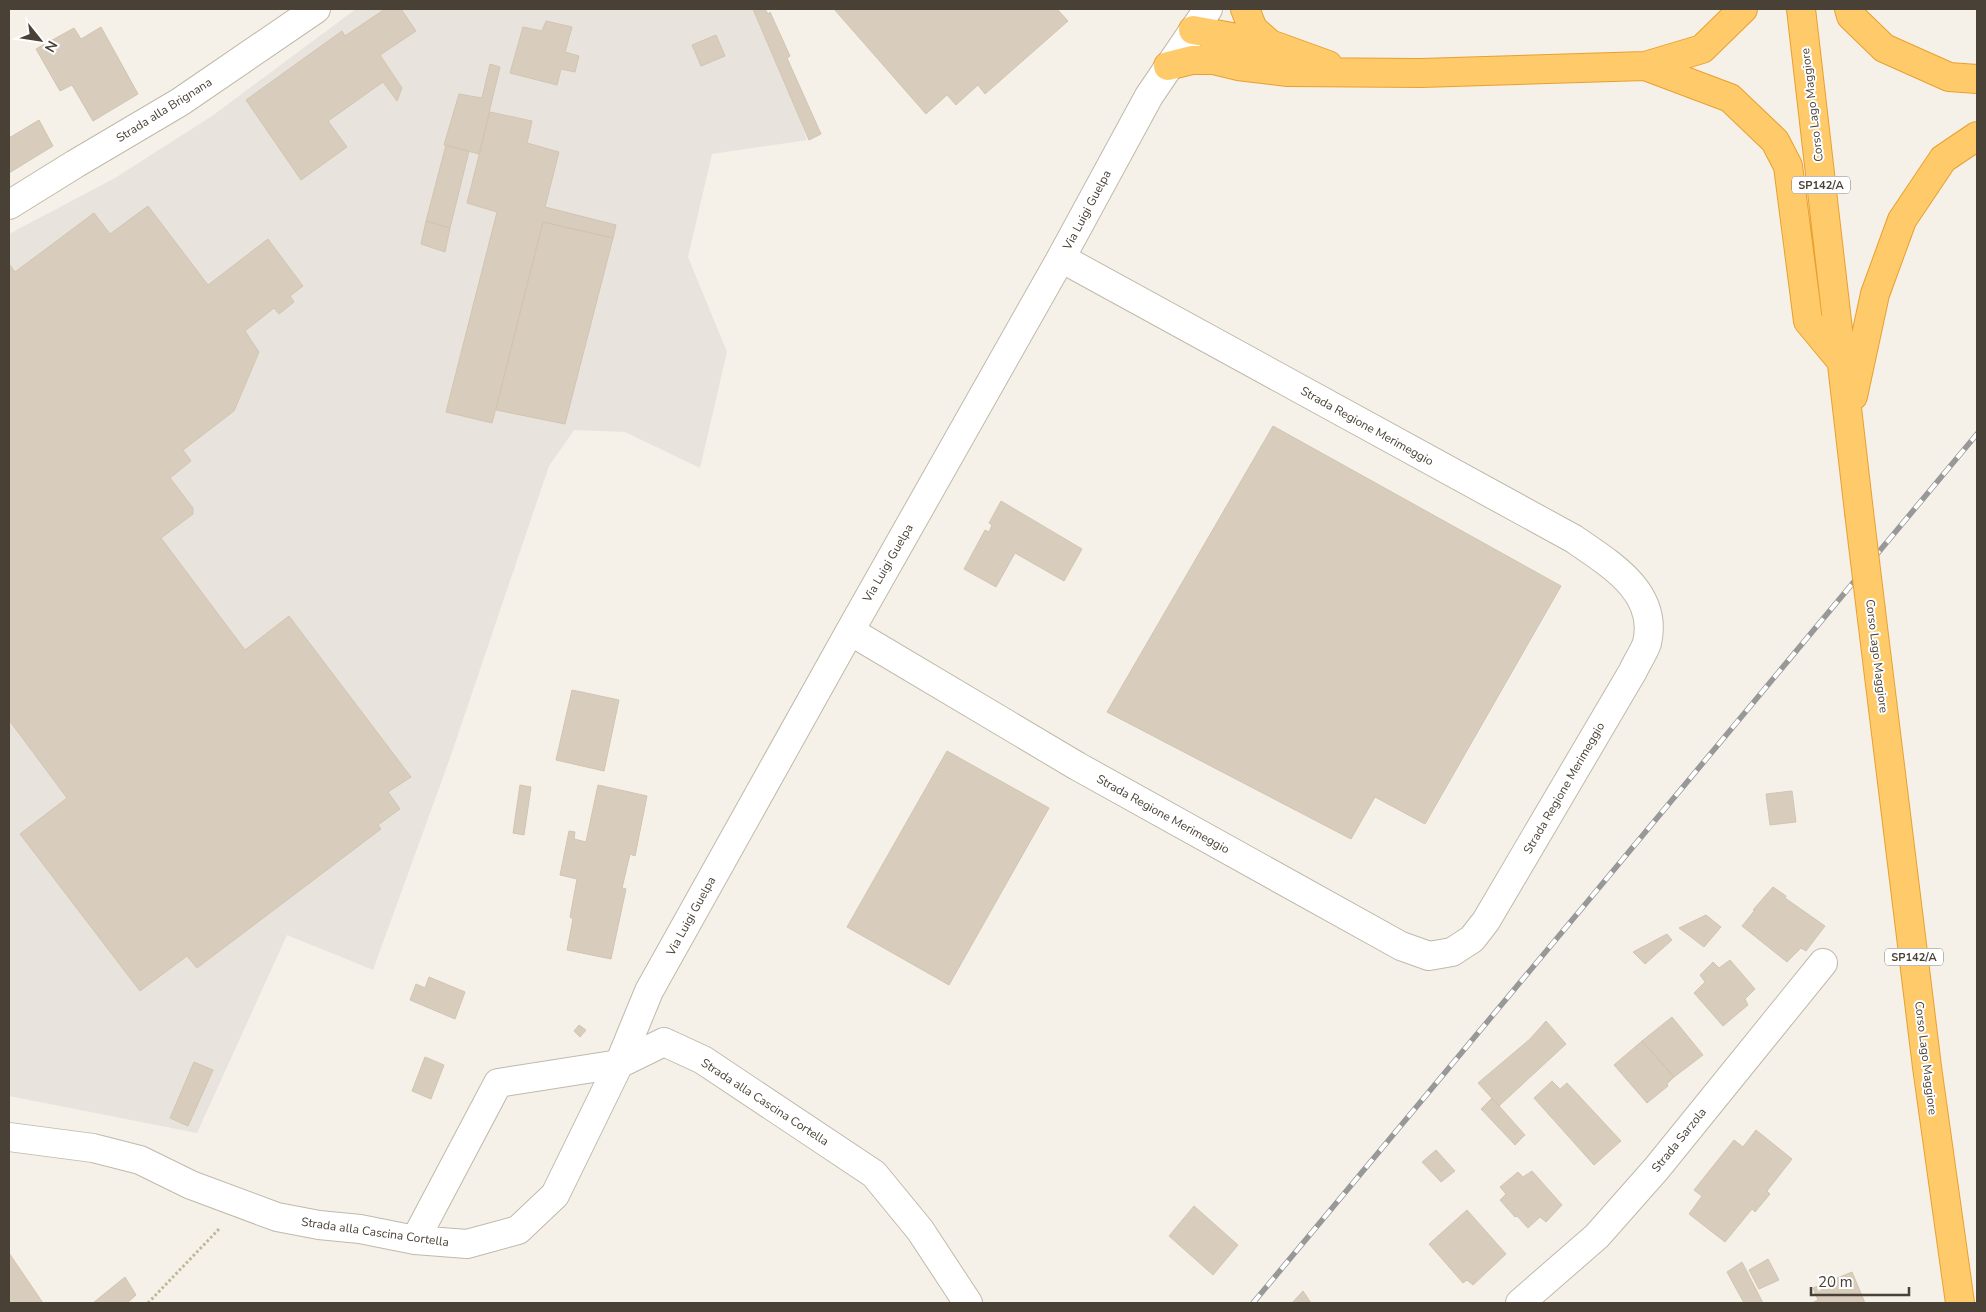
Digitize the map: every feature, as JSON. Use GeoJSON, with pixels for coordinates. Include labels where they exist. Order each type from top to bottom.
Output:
{"type":"FeatureCollection","features":[{"type":"Feature","properties":{"kind":"highway"},"geometry":{"type":"LineString","coordinates":[[1245,9],[1253,30],[1270,44]]}},
{"type":"Feature","properties":{"kind":"highway"},"geometry":{"type":"LineString","coordinates":[[1168,66],[1192,60],[1213,60],[1238,66],[1288,72],[1421,73],[1645,66],[1702,49],[1743,9]]}},
{"type":"Feature","properties":{"kind":"highway","name":"Corso Lago Maggiore"},"geometry":{"type":"LineString","coordinates":[[1801,9],[1871,611],[1927,1066],[1960,1303]]}},
{"type":"Feature","properties":{"kind":"highway"},"geometry":{"type":"LineString","coordinates":[[1849,9],[1852,16],[1884,48],[1949,77],[1977,79]]}},
{"type":"Feature","properties":{"kind":"highway"},"geometry":{"type":"LineString","coordinates":[[1213,60],[1198,47],[1197,24],[1270,44],[1346,72]]}},
{"type":"Feature","properties":{"kind":"highway"},"geometry":{"type":"LineString","coordinates":[[1645,66],[1730,98],[1775,141],[1788,166],[1808,321],[1842,362]]}},
{"type":"Feature","properties":{"kind":"highway"},"geometry":{"type":"LineString","coordinates":[[1848,420],[1875,294],[1902,220],[1943,160],[1977,136]]}},
{"type":"Feature","properties":{"kind":"street","name":"Strada alla Brignana"},"geometry":{"type":"LineString","coordinates":[[9,206],[75,164],[180,102],[316,9]]}},
{"type":"Feature","properties":{"kind":"street","name":"Via Luigi Guelpa"},"geometry":{"type":"LineString","coordinates":[[619,1064],[649,991],[850,630],[1061,258],[1149,96],[1197,24]]}},
{"type":"Feature","properties":{"kind":"street","name":"Strada Regione Merimeggio"},"geometry":{"type":"LineString","coordinates":[[850,630],[1078,766],[1401,946],[1429,956],[1452,952],[1472,939],[1486,921],[1633,670],[1646,643],[1648,617],[1640,594],[1625,577],[1574,539],[1061,258]]}},
{"type":"Feature","properties":{"kind":"street","name":"Strada Sarzola"},"geometry":{"type":"LineString","coordinates":[[1520,1303],[1597,1236],[1657,1168],[1824,963]]}},
{"type":"Feature","properties":{"kind":"street","name":"Strada alla Cascina Cortella"},"geometry":{"type":"LineString","coordinates":[[9,1137],[93,1148],[140,1160],[191,1186],[276,1217],[319,1225],[360,1229],[415,1240],[467,1244],[518,1230],[555,1195],[619,1064],[664,1042],[703,1060],[874,1174],[920,1230],[968,1303]]}},
{"type":"Feature","properties":{"kind":"street"},"geometry":{"type":"LineString","coordinates":[[415,1240],[498,1083],[619,1064]]}},
{"type":"Feature","properties":{"kind":"path"},"geometry":{"type":"LineString","coordinates":[[148,1303],[242,1205]]}},
{"type":"Feature","properties":{"kind":"shaded area"},"geometry":{"type":"Polygon","coordinates":[[[356,9],[764,9],[807,140],[712,154],[688,257],[727,352],[700,468],[625,432],[574,430],[549,466],[450,758],[373,970],[287,935],[197,1133],[9,1096],[9,234],[115,178],[212,116],[356,9]]]}},
{"type":"Feature","properties":{"kind":"building"},"geometry":{"type":"Polygon","coordinates":[[[385,9],[401,9],[416,31],[380,55],[402,88],[397,101],[383,82],[328,121],[347,147],[301,180],[246,100],[342,31],[345,36],[385,9]]]}},
{"type":"Feature","properties":{"kind":"building"},"geometry":{"type":"Polygon","coordinates":[[[753,9],[765,9],[768,14],[770,12],[790,56],[787,58],[821,134],[809,140],[753,9]]]}},
{"type":"Feature","properties":{"kind":"building"},"geometry":{"type":"Polygon","coordinates":[[[834,9],[1057,9],[1068,21],[985,94],[978,85],[956,105],[947,95],[926,114],[834,9]]]}},
{"type":"Feature","properties":{"kind":"building"},"geometry":{"type":"Polygon","coordinates":[[[546,21],[572,27],[565,52],[579,56],[575,72],[561,69],[557,85],[510,73],[523,27],[542,31],[546,21]]]}},
{"type":"Feature","properties":{"kind":"building"},"geometry":{"type":"Polygon","coordinates":[[[101,27],[138,94],[93,121],[72,85],[60,91],[36,49],[74,28],[81,39],[101,27]]]}},
{"type":"Feature","properties":{"kind":"building"},"geometry":{"type":"Polygon","coordinates":[[[716,35],[725,56],[701,66],[692,45],[716,35]]]}},
{"type":"Feature","properties":{"kind":"building"},"geometry":{"type":"Polygon","coordinates":[[[490,64],[500,67],[479,154],[444,145],[459,94],[482,98],[490,64]]]}},
{"type":"Feature","properties":{"kind":"building"},"geometry":{"type":"Polygon","coordinates":[[[490,112],[532,121],[527,143],[559,152],[545,207],[616,225],[613,238],[543,222],[492,423],[446,412],[497,212],[467,203],[490,112]]]}},
{"type":"Feature","properties":{"kind":"building"},"geometry":{"type":"Polygon","coordinates":[[[39,120],[53,146],[9,173],[9,138],[39,120]]]}},
{"type":"Feature","properties":{"kind":"building"},"geometry":{"type":"Polygon","coordinates":[[[446,145],[469,151],[450,228],[426,221],[446,145]]]}},
{"type":"Feature","properties":{"kind":"building"},"geometry":{"type":"Polygon","coordinates":[[[148,206],[208,285],[268,239],[303,286],[290,296],[294,302],[279,314],[274,308],[245,331],[259,352],[234,411],[183,450],[191,461],[170,478],[193,508],[193,514],[161,538],[245,650],[289,616],[411,777],[388,792],[400,809],[378,825],[381,829],[197,968],[187,956],[140,991],[20,834],[67,798],[9,720],[9,264],[15,272],[94,213],[110,234],[148,206]]]}},
{"type":"Feature","properties":{"kind":"building"},"geometry":{"type":"Polygon","coordinates":[[[426,221],[450,228],[445,252],[421,244],[426,221]]]}},
{"type":"Feature","properties":{"kind":"building"},"geometry":{"type":"Polygon","coordinates":[[[543,222],[613,238],[565,424],[496,410],[543,222]]]}},
{"type":"Feature","properties":{"kind":"building"},"geometry":{"type":"Polygon","coordinates":[[[1273,426],[1561,586],[1425,824],[1375,797],[1351,839],[1107,712],[1273,426]]]}},
{"type":"Feature","properties":{"kind":"building"},"geometry":{"type":"Polygon","coordinates":[[[1001,501],[1082,549],[1064,581],[1015,553],[996,587],[964,569],[985,530],[989,532],[992,525],[989,523],[1001,501]]]}},
{"type":"Feature","properties":{"kind":"building"},"geometry":{"type":"Polygon","coordinates":[[[572,690],[619,700],[604,771],[556,760],[572,690]]]}},
{"type":"Feature","properties":{"kind":"building"},"geometry":{"type":"Polygon","coordinates":[[[947,751],[1049,808],[949,985],[847,927],[947,751]]]}},
{"type":"Feature","properties":{"kind":"building"},"geometry":{"type":"Polygon","coordinates":[[[520,785],[531,787],[524,835],[513,833],[520,785]]]}},
{"type":"Feature","properties":{"kind":"building"},"geometry":{"type":"Polygon","coordinates":[[[598,785],[647,796],[635,856],[630,854],[622,888],[626,889],[611,959],[567,950],[573,919],[570,917],[577,879],[560,875],[569,831],[575,832],[574,839],[586,842],[598,785]]]}},
{"type":"Feature","properties":{"kind":"building"},"geometry":{"type":"Polygon","coordinates":[[[1792,791],[1796,822],[1770,825],[1766,794],[1792,791]]]}},
{"type":"Feature","properties":{"kind":"building"},"geometry":{"type":"Polygon","coordinates":[[[1773,887],[1786,896],[1785,898],[1825,926],[1806,951],[1801,948],[1787,962],[1742,926],[1773,887]]]}},
{"type":"Feature","properties":{"kind":"building"},"geometry":{"type":"Polygon","coordinates":[[[1706,915],[1721,927],[1704,947],[1679,928],[1706,915]]]}},
{"type":"Feature","properties":{"kind":"building"},"geometry":{"type":"Polygon","coordinates":[[[1667,934],[1672,940],[1645,964],[1633,952],[1667,934]]]}},
{"type":"Feature","properties":{"kind":"building"},"geometry":{"type":"Polygon","coordinates":[[[1730,960],[1755,989],[1745,999],[1748,1005],[1723,1026],[1694,993],[1705,982],[1700,975],[1713,962],[1719,968],[1730,960]]]}},
{"type":"Feature","properties":{"kind":"building"},"geometry":{"type":"Polygon","coordinates":[[[429,977],[465,992],[455,1019],[410,1000],[416,984],[425,988],[429,977]]]}},
{"type":"Feature","properties":{"kind":"building"},"geometry":{"type":"Polygon","coordinates":[[[1672,1017],[1703,1055],[1674,1077],[1642,1041],[1672,1017]]]}},
{"type":"Feature","properties":{"kind":"building"},"geometry":{"type":"Polygon","coordinates":[[[1546,1021],[1566,1044],[1499,1106],[1478,1083],[1530,1039],[1546,1021]]]}},
{"type":"Feature","properties":{"kind":"building"},"geometry":{"type":"Polygon","coordinates":[[[579,1025],[586,1030],[580,1037],[574,1031],[579,1025]]]}},
{"type":"Feature","properties":{"kind":"building"},"geometry":{"type":"Polygon","coordinates":[[[1642,1041],[1674,1077],[1667,1084],[1668,1086],[1647,1103],[1614,1065],[1642,1041]]]}},
{"type":"Feature","properties":{"kind":"building"},"geometry":{"type":"Polygon","coordinates":[[[425,1057],[444,1065],[431,1099],[412,1091],[425,1057]]]}},
{"type":"Feature","properties":{"kind":"building"},"geometry":{"type":"Polygon","coordinates":[[[194,1062],[213,1070],[188,1126],[170,1118],[194,1062]]]}},
{"type":"Feature","properties":{"kind":"building"},"geometry":{"type":"Polygon","coordinates":[[[1552,1081],[1560,1089],[1567,1083],[1621,1141],[1594,1165],[1534,1098],[1552,1081]]]}},
{"type":"Feature","properties":{"kind":"building"},"geometry":{"type":"Polygon","coordinates":[[[1492,1098],[1525,1135],[1515,1145],[1481,1109],[1492,1098]]]}},
{"type":"Feature","properties":{"kind":"building"},"geometry":{"type":"Polygon","coordinates":[[[1756,1130],[1792,1159],[1767,1191],[1770,1194],[1755,1212],[1752,1209],[1725,1242],[1689,1214],[1702,1196],[1694,1190],[1734,1140],[1743,1147],[1756,1130]]]}},
{"type":"Feature","properties":{"kind":"building"},"geometry":{"type":"Polygon","coordinates":[[[1436,1150],[1455,1171],[1441,1182],[1422,1162],[1436,1150]]]}},
{"type":"Feature","properties":{"kind":"building"},"geometry":{"type":"Polygon","coordinates":[[[1532,1171],[1562,1205],[1546,1222],[1540,1217],[1528,1228],[1500,1200],[1506,1194],[1500,1187],[1518,1172],[1523,1177],[1532,1171]]]}},
{"type":"Feature","properties":{"kind":"building"},"geometry":{"type":"Polygon","coordinates":[[[1194,1206],[1238,1245],[1213,1275],[1169,1236],[1194,1206]]]}},
{"type":"Feature","properties":{"kind":"building"},"geometry":{"type":"Polygon","coordinates":[[[1467,1210],[1506,1254],[1473,1285],[1467,1280],[1463,1283],[1429,1244],[1467,1210]]]}},
{"type":"Feature","properties":{"kind":"building"},"geometry":{"type":"Polygon","coordinates":[[[9,1253],[43,1303],[9,1303],[9,1253]]]}},
{"type":"Feature","properties":{"kind":"building"},"geometry":{"type":"Polygon","coordinates":[[[1768,1259],[1779,1280],[1759,1289],[1749,1270],[1768,1259]]]}},
{"type":"Feature","properties":{"kind":"building"},"geometry":{"type":"Polygon","coordinates":[[[1742,1262],[1763,1303],[1744,1303],[1727,1272],[1742,1262]]]}},
{"type":"Feature","properties":{"kind":"building"},"geometry":{"type":"Polygon","coordinates":[[[1852,1272],[1865,1303],[1812,1303],[1818,1300],[1813,1288],[1852,1272]]]}},
{"type":"Feature","properties":{"kind":"building"},"geometry":{"type":"Polygon","coordinates":[[[125,1277],[136,1295],[127,1303],[93,1303],[125,1277]]]}},
{"type":"Feature","properties":{"kind":"building"},"geometry":{"type":"Polygon","coordinates":[[[1303,1291],[1311,1303],[1292,1303],[1303,1291]]]}},
{"type":"Feature","properties":{"kind":"railway"},"geometry":{"type":"LineString","coordinates":[[1253,1303],[1977,434]]}}]}
